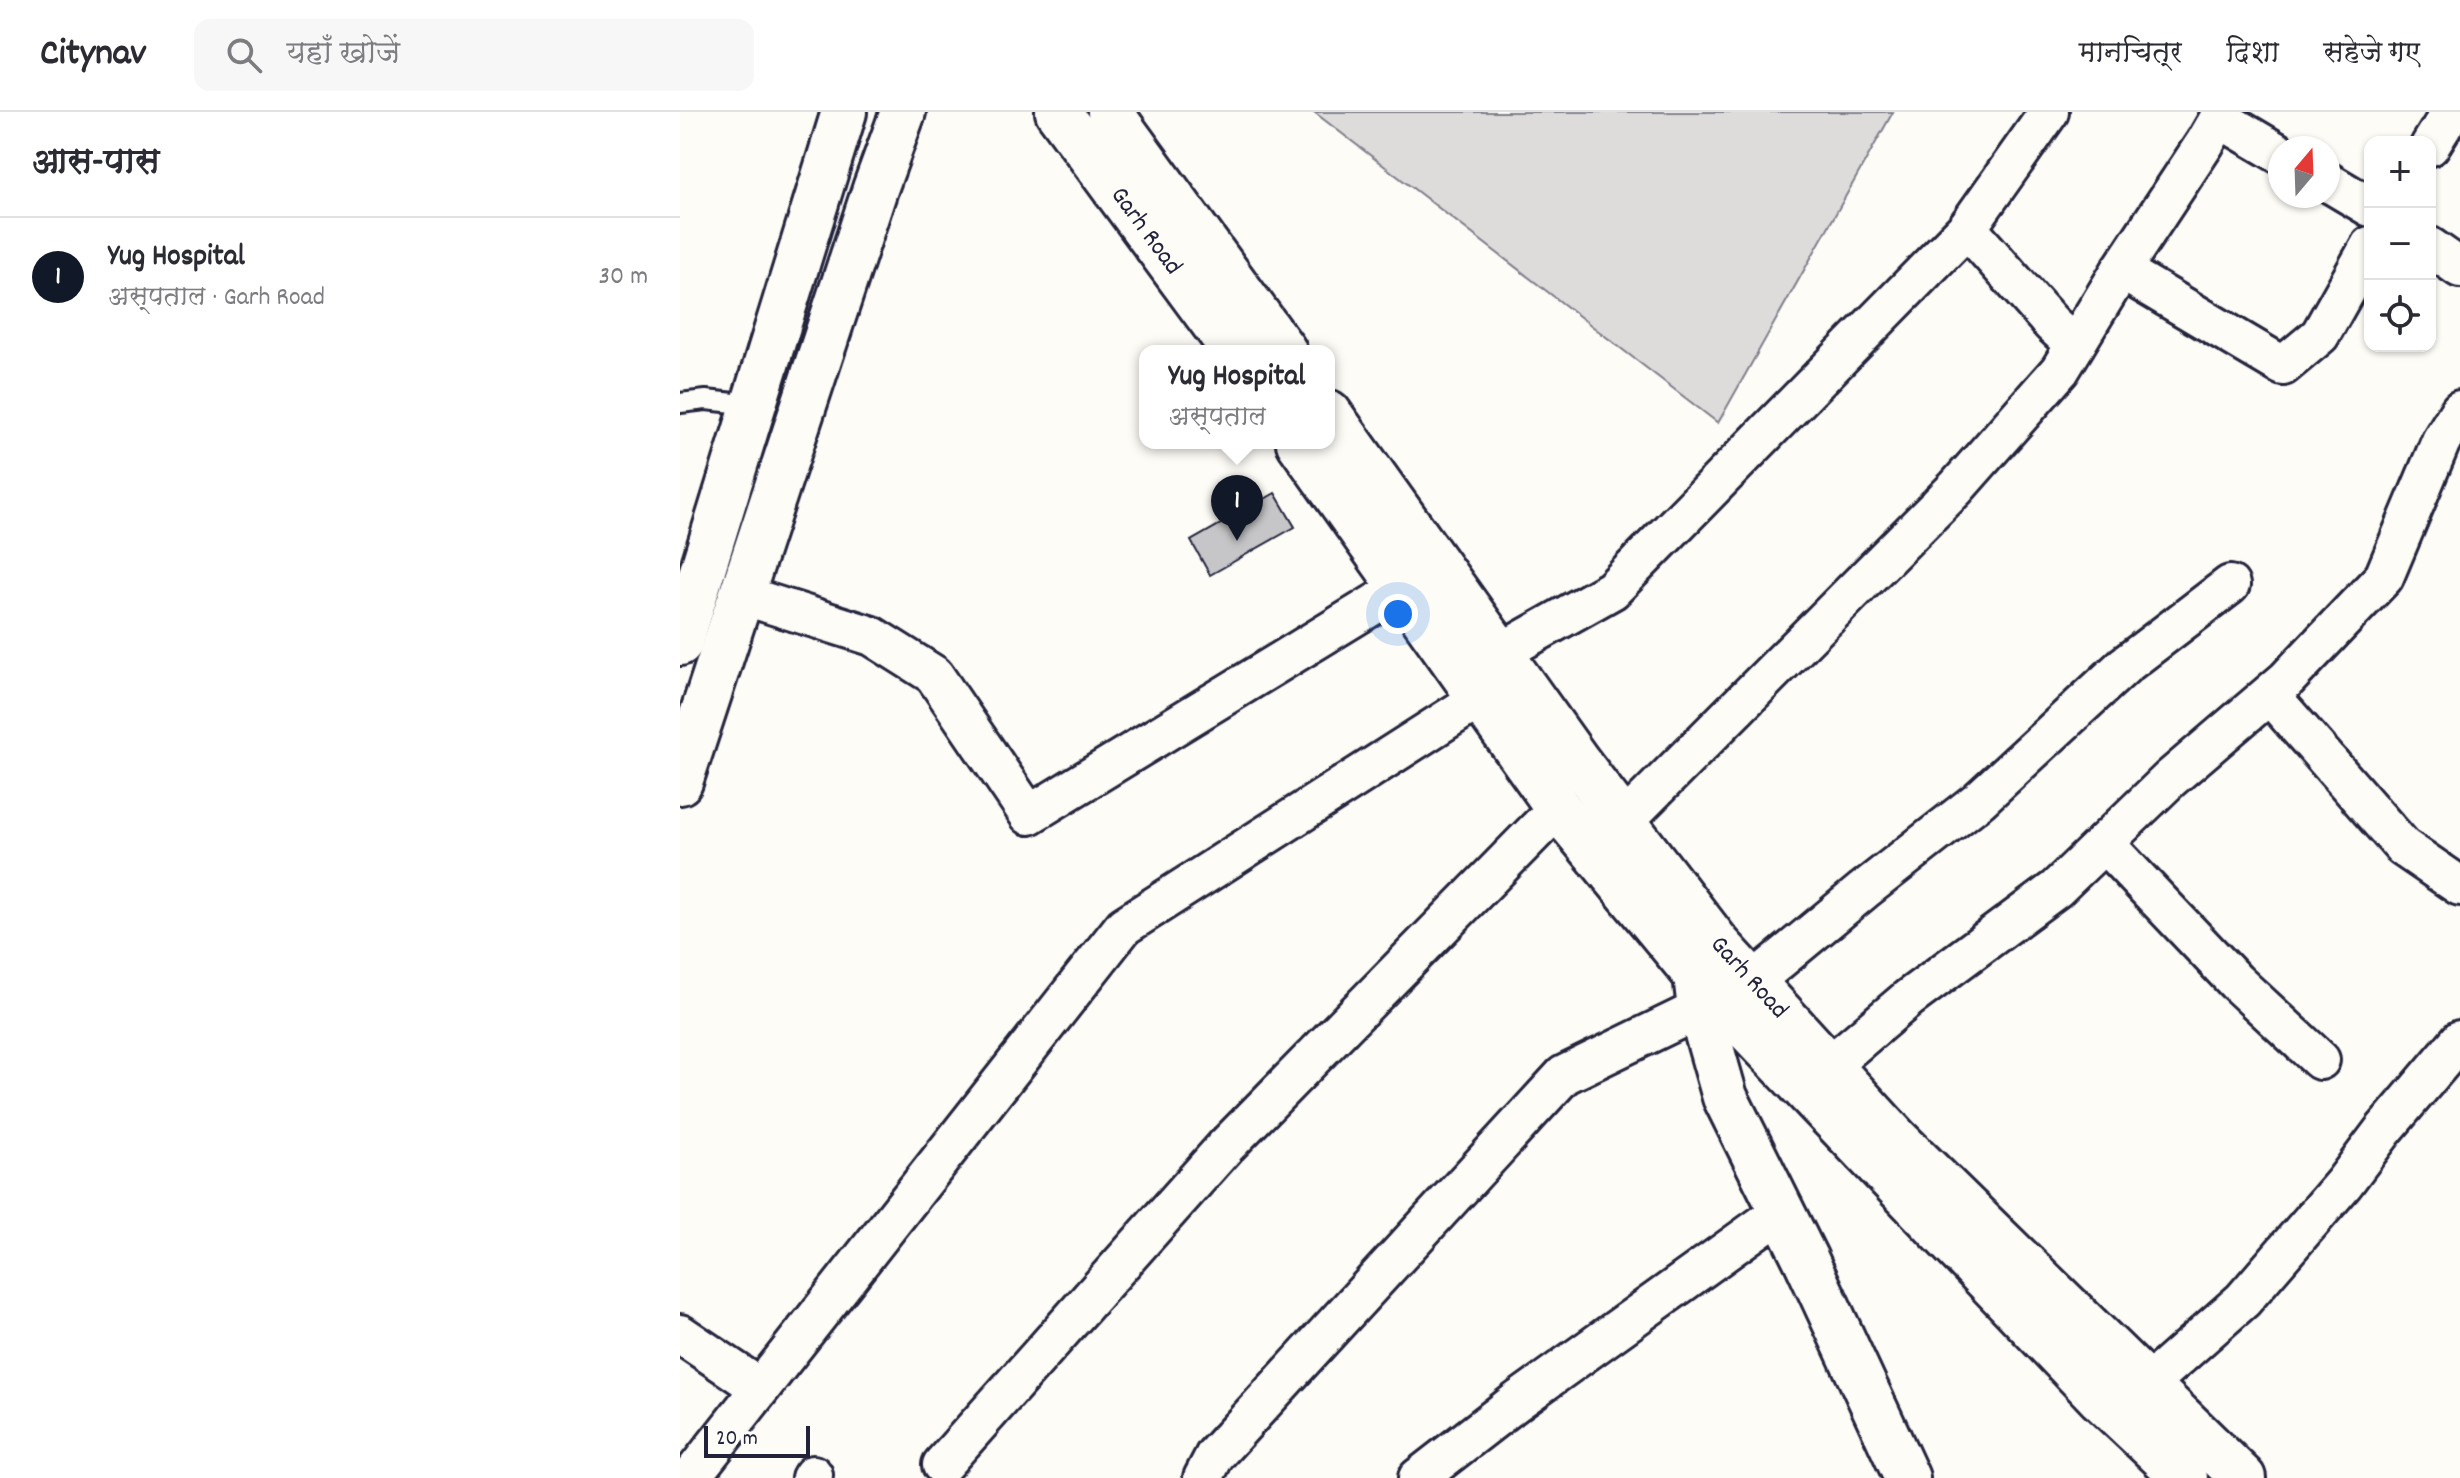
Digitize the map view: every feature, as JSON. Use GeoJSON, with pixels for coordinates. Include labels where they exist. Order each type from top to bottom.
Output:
{"type":"FeatureCollection","features":[{"type":"Feature","properties":{"kind":"main road"},"geometry":{"type":"LineString","coordinates":[[680,643],[844,112]]}},
{"type":"Feature","properties":{"kind":"main road"},"geometry":{"type":"LineString","coordinates":[[680,782],[903,112]]}},
{"type":"Feature","properties":{"kind":"main road","name":"Garh Road"},"geometry":{"type":"LineString","coordinates":[[1058,112],[1230,345]]}},
{"type":"Feature","properties":{"kind":"main road","name":"Garh Road"},"geometry":{"type":"LineString","coordinates":[[1110,112],[1280,345]]}},
{"type":"Feature","properties":{"kind":"main road","name":"Garh Road"},"geometry":{"type":"LineString","coordinates":[[1335,439],[1500,653],[1623,822],[1718,983],[1829,1066],[2053,1320],[2100,1398],[2185,1478]]}},
{"type":"Feature","properties":{"kind":"main road","name":"Garh Road"},"geometry":{"type":"LineString","coordinates":[[1335,449],[1401,588],[1558,808],[1718,983],[2053,1320],[2147,1385],[2243,1478]]}},
{"type":"Feature","properties":{"kind":"main road"},"geometry":{"type":"LineString","coordinates":[[1718,983],[1725,1097],[1907,1478]]}},
{"type":"Feature","properties":{"kind":"street"},"geometry":{"type":"LineString","coordinates":[[1500,653],[1612,590],[1967,228],[2049,112]]}},
{"type":"Feature","properties":{"kind":"street"},"geometry":{"type":"LineString","coordinates":[[2436,136],[2451,112]]}},
{"type":"Feature","properties":{"kind":"street"},"geometry":{"type":"LineString","coordinates":[[1623,822],[1956,488],[2060,370],[2221,115],[2268,146]]}},
{"type":"Feature","properties":{"kind":"street"},"geometry":{"type":"LineString","coordinates":[[2340,189],[2364,203]]}},
{"type":"Feature","properties":{"kind":"street"},"geometry":{"type":"LineString","coordinates":[[1967,228],[2052,324],[2075,345]]}},
{"type":"Feature","properties":{"kind":"street"},"geometry":{"type":"LineString","coordinates":[[2436,251],[2460,268]]}},
{"type":"Feature","properties":{"kind":"street"},"geometry":{"type":"LineString","coordinates":[[2121,270],[2283,366],[2320,335],[2364,257]]}},
{"type":"Feature","properties":{"kind":"street"},"geometry":{"type":"LineString","coordinates":[[1829,1066],[1909,998],[2056,889],[2170,779],[2270,695],[2384,577],[2441,441],[2460,410]]}},
{"type":"Feature","properties":{"kind":"street"},"geometry":{"type":"LineString","coordinates":[[1203,1478],[1215,1455],[1564,1075],[1718,983],[1979,800],[2125,665],[2230,585]]}},
{"type":"Feature","properties":{"kind":"street"},"geometry":{"type":"LineString","coordinates":[[742,595],[872,636],[934,675],[1029,815],[1401,588]]}},
{"type":"Feature","properties":{"kind":"street"},"geometry":{"type":"LineString","coordinates":[[2270,695],[2403,847],[2460,886]]}},
{"type":"Feature","properties":{"kind":"street"},"geometry":{"type":"LineString","coordinates":[[690,1478],[1124,926],[1479,699]]}},
{"type":"Feature","properties":{"kind":"street"},"geometry":{"type":"LineString","coordinates":[[942,1465],[1226,1146],[1558,808]]}},
{"type":"Feature","properties":{"kind":"street"},"geometry":{"type":"LineString","coordinates":[[2104,843],[2236,982],[2320,1060]]}},
{"type":"Feature","properties":{"kind":"street"},"geometry":{"type":"LineString","coordinates":[[2147,1385],[2243,1300],[2344,1183],[2383,1131],[2460,1040]]}},
{"type":"Feature","properties":{"kind":"street"},"geometry":{"type":"LineString","coordinates":[[1418,1478],[1516,1402],[1782,1211]]}},
{"type":"Feature","properties":{"kind":"street"},"geometry":{"type":"LineString","coordinates":[[680,1334],[760,1388]]}},
{"type":"Feature","properties":{"kind":"lane"},"geometry":{"type":"LineString","coordinates":[[680,403],[706,400],[753,405]]}},
{"type":"Feature","properties":{"kind":"shaded area"},"geometry":{"type":"Polygon","coordinates":[[[1314,112],[1893,112],[1718,423],[1314,112]]]}},
{"type":"Feature","properties":{"kind":"building"},"geometry":{"type":"Polygon","coordinates":[[[1275,493],[1295,527],[1210,575],[1191,541],[1275,493]]]}},
{"type":"Feature","properties":{"kind":"place","name":"Yug Hospital"},"geometry":{"type":"Point","coordinates":[1237,541]}}]}
